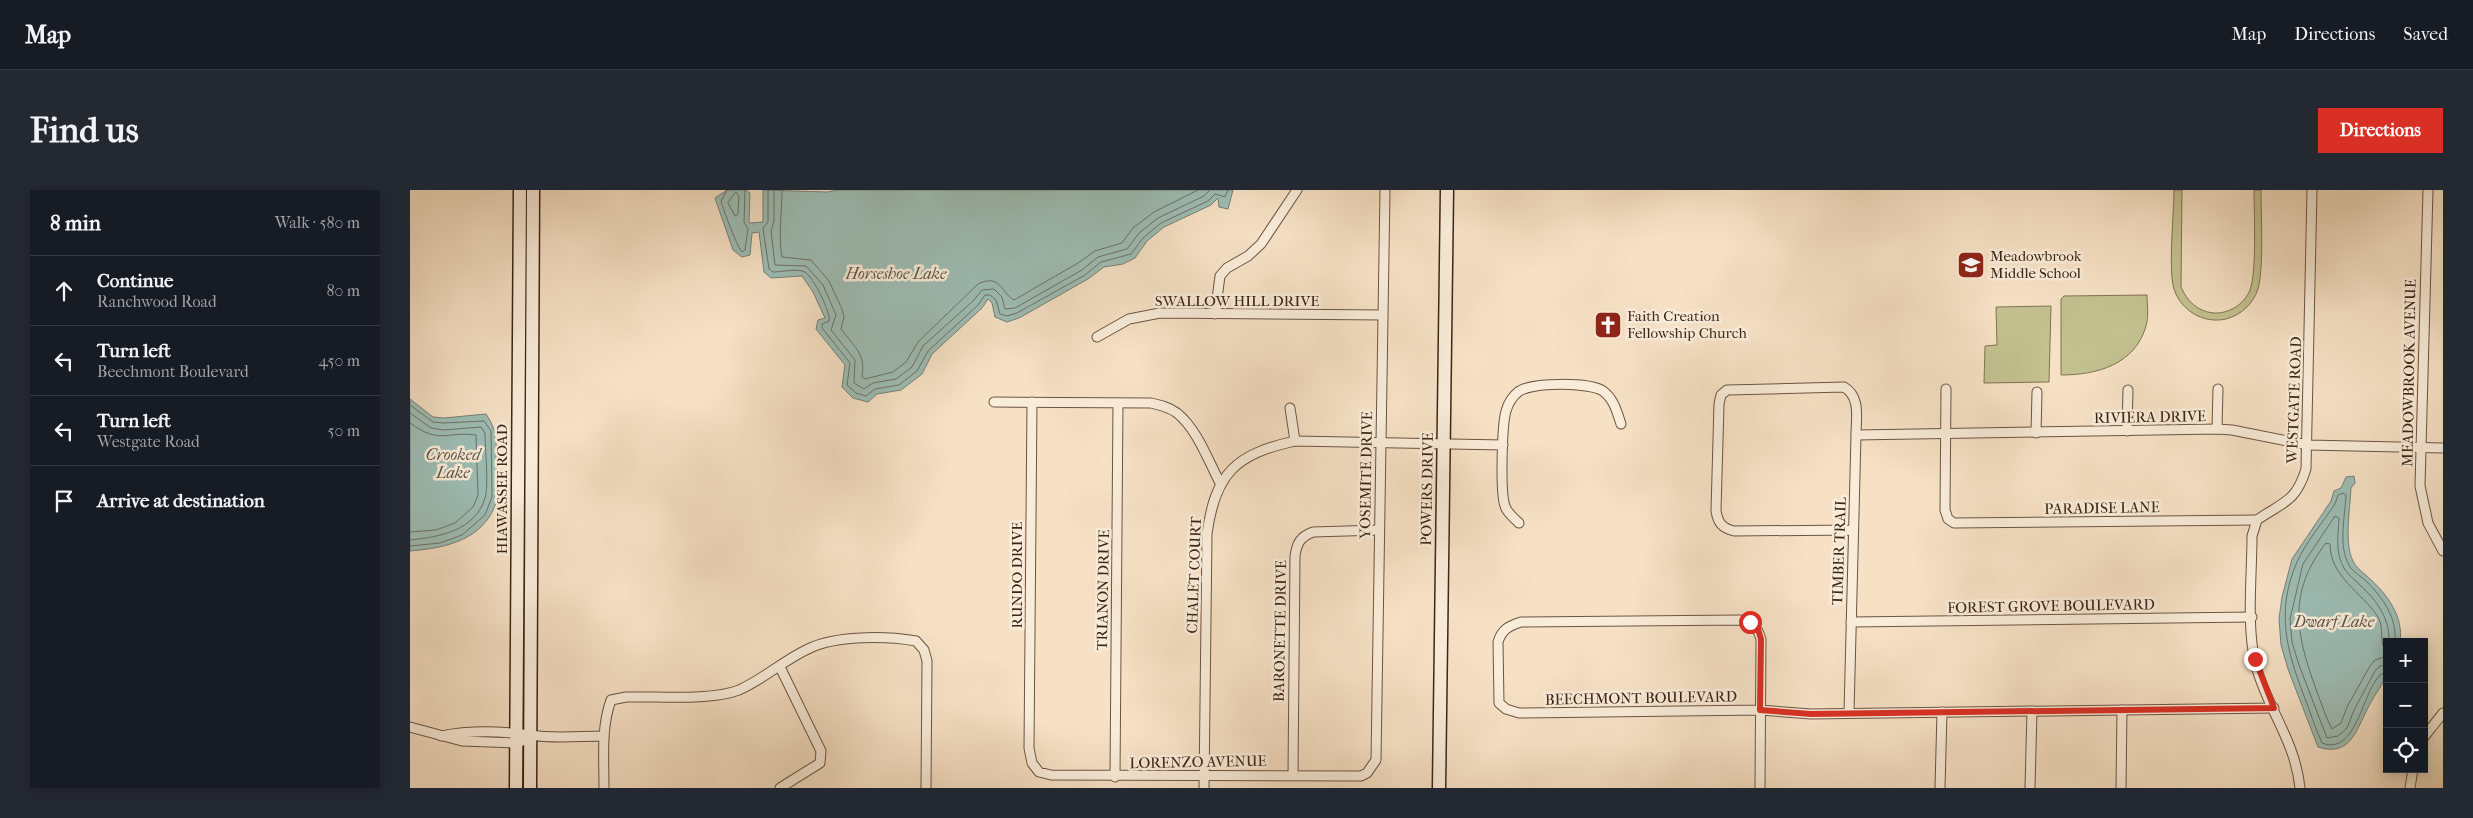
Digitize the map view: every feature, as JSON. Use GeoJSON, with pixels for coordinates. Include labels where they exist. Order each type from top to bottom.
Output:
{"type":"FeatureCollection","features":[{"type":"Feature","properties":{"kind":"street","name":"HIAWASSEE ROAD"},"geometry":{"type":"LineString","coordinates":[[516,788],[520,190]]}},
{"type":"Feature","properties":{"kind":"street","name":"HIAWASSEE ROAD"},"geometry":{"type":"LineString","coordinates":[[530,788],[534,190]]}},
{"type":"Feature","properties":{"kind":"street"},"geometry":{"type":"LineString","coordinates":[[1215,314],[1220,276],[1227,268],[1248,256],[1261,244],[1297,190]]}},
{"type":"Feature","properties":{"kind":"street","name":"YOSEMITE DRIVE"},"geometry":{"type":"LineString","coordinates":[[1376,760],[1385,190]]}},
{"type":"Feature","properties":{"kind":"street","name":"POWERS DRIVE"},"geometry":{"type":"LineString","coordinates":[[1439,788],[1446,190]]}},
{"type":"Feature","properties":{"kind":"street","name":"WESTGATE ROAD"},"geometry":{"type":"LineString","coordinates":[[2257,520],[2283,505],[2295,492],[2306,468],[2308,445],[2312,190]]}},
{"type":"Feature","properties":{"kind":"street","name":"MEADOWBROOK AVENUE"},"geometry":{"type":"LineString","coordinates":[[2428,190],[2420,448],[2422,497],[2431,529],[2443,551]]}},
{"type":"Feature","properties":{"kind":"street"},"geometry":{"type":"LineString","coordinates":[[520,229],[533,229]]}},
{"type":"Feature","properties":{"kind":"street","name":"SWALLOW HILL DRIVE"},"geometry":{"type":"LineString","coordinates":[[1097,337],[1128,319],[1160,313],[1382,315]]}},
{"type":"Feature","properties":{"kind":"street"},"geometry":{"type":"LineString","coordinates":[[1519,523],[1507,512],[1504,505],[1503,445],[1506,410],[1511,399],[1519,391],[1532,386],[1582,385],[1602,390],[1611,398],[1621,424]]}},
{"type":"Feature","properties":{"kind":"street","name":"TIMBER TRAIL"},"geometry":{"type":"LineString","coordinates":[[1849,714],[1856,399],[1851,391],[1844,387],[1727,390],[1721,395],[1719,404],[1716,511],[1718,521],[1725,529],[1734,531],[1853,530]]}},
{"type":"Feature","properties":{"kind":"street"},"geometry":{"type":"LineString","coordinates":[[2218,389],[2218,429]]}},
{"type":"Feature","properties":{"kind":"street"},"geometry":{"type":"LineString","coordinates":[[1946,390],[1946,433]]}},
{"type":"Feature","properties":{"kind":"street"},"geometry":{"type":"LineString","coordinates":[[2127,431],[2128,390]]}},
{"type":"Feature","properties":{"kind":"street"},"geometry":{"type":"LineString","coordinates":[[2036,433],[2037,392]]}},
{"type":"Feature","properties":{"kind":"street"},"geometry":{"type":"LineString","coordinates":[[994,402],[1118,403],[1164,406],[1176,412],[1187,423],[1220,483]]}},
{"type":"Feature","properties":{"kind":"street","name":"RUNDO DRIVE"},"geometry":{"type":"LineString","coordinates":[[1029,748],[1032,402]]}},
{"type":"Feature","properties":{"kind":"street","name":"TRIANON DRIVE"},"geometry":{"type":"LineString","coordinates":[[1115,777],[1118,403]]}},
{"type":"Feature","properties":{"kind":"street"},"geometry":{"type":"LineString","coordinates":[[1290,408],[1295,441]]}},
{"type":"Feature","properties":{"kind":"street","name":"RIVIERA DRIVE"},"geometry":{"type":"LineString","coordinates":[[1856,435],[2218,429],[2308,445],[2443,448]]}},
{"type":"Feature","properties":{"kind":"street","name":"PARADISE LANE"},"geometry":{"type":"LineString","coordinates":[[1946,433],[1944,505],[1948,519],[1959,524],[2257,520]]}},
{"type":"Feature","properties":{"kind":"street","name":"CHALET COURT"},"geometry":{"type":"LineString","coordinates":[[1204,788],[1207,534],[1210,507],[1220,483],[1243,458],[1266,447],[1295,441],[1503,445]]}},
{"type":"Feature","properties":{"kind":"street"},"geometry":{"type":"LineString","coordinates":[[2257,520],[2252,536],[2252,639],[2256,666],[2293,752],[2300,788]]}},
{"type":"Feature","properties":{"kind":"street","name":"BARONETTE DRIVE"},"geometry":{"type":"LineString","coordinates":[[1293,775],[1295,556],[1297,544],[1304,536],[1313,532],[1379,530]]}},
{"type":"Feature","properties":{"kind":"street"},"geometry":{"type":"LineString","coordinates":[[518,575],[531,574]]}},
{"type":"Feature","properties":{"kind":"street","name":"FOREST GROVE BOULEVARD"},"geometry":{"type":"LineString","coordinates":[[1850,622],[2252,616]]}},
{"type":"Feature","properties":{"kind":"street","name":"BEECHMONT BOULEVARD"},"geometry":{"type":"LineString","coordinates":[[1760,710],[1761,639],[1758,629],[1750,622],[1740,620],[1521,622],[1510,626],[1501,633],[1498,642],[1498,702],[1506,709],[1519,713],[1760,710],[1811,714],[1849,714],[2274,708]]}},
{"type":"Feature","properties":{"kind":"street"},"geometry":{"type":"LineString","coordinates":[[604,788],[604,736],[607,711],[611,700],[626,697],[718,696],[739,690],[806,650],[839,640],[904,639],[916,641],[924,650],[926,661],[926,788]]}},
{"type":"Feature","properties":{"kind":"street"},"geometry":{"type":"LineString","coordinates":[[780,667],[821,751],[820,763],[780,788]]}},
{"type":"Feature","properties":{"kind":"street"},"geometry":{"type":"LineString","coordinates":[[1760,710],[1760,788]]}},
{"type":"Feature","properties":{"kind":"street"},"geometry":{"type":"LineString","coordinates":[[2121,788],[2122,710]]}},
{"type":"Feature","properties":{"kind":"street"},"geometry":{"type":"LineString","coordinates":[[2030,788],[2032,711]]}},
{"type":"Feature","properties":{"kind":"street"},"geometry":{"type":"LineString","coordinates":[[1940,788],[1942,712]]}},
{"type":"Feature","properties":{"kind":"street"},"geometry":{"type":"LineString","coordinates":[[2428,732],[2443,713]]}},
{"type":"Feature","properties":{"kind":"street"},"geometry":{"type":"LineString","coordinates":[[410,727],[441,736],[463,732],[517,738],[530,736],[604,736]]}},
{"type":"Feature","properties":{"kind":"street","name":"LORENZO AVENUE"},"geometry":{"type":"LineString","coordinates":[[1029,748],[1032,763],[1040,772],[1051,776],[1361,776],[1367,774],[1376,760]]}},
{"type":"Feature","properties":{"kind":"street"},"geometry":{"type":"LineString","coordinates":[[2410,788],[2412,773]]}},
{"type":"Feature","properties":{"kind":"shaded area"},"geometry":{"type":"Polygon","coordinates":[[[2174,190],[2182,190],[2181,287],[2186,297],[2197,308],[2207,312],[2219,313],[2235,308],[2244,300],[2250,290],[2254,270],[2254,190],[2261,190],[2262,255],[2260,280],[2253,299],[2237,315],[2218,320],[2202,318],[2182,304],[2177,297],[2171,268],[2174,190]]]}},
{"type":"Feature","properties":{"kind":"shaded area"},"geometry":{"type":"Polygon","coordinates":[[[2147,295],[2148,314],[2146,326],[2141,339],[2124,359],[2100,370],[2061,375],[2061,299],[2064,296],[2147,295]]]}},
{"type":"Feature","properties":{"kind":"shaded area"},"geometry":{"type":"Polygon","coordinates":[[[2051,306],[2049,382],[1984,383],[1985,346],[1997,345],[1996,307],[2051,306]]]}},
{"type":"Feature","properties":{"kind":"water","name":"Horseshoe Lake"},"geometry":{"type":"Polygon","coordinates":[[[727,190],[746,190],[750,193],[749,223],[763,222],[763,190],[827,192],[838,190],[1233,190],[1228,209],[1219,207],[1218,198],[1211,205],[1164,227],[1147,241],[1135,258],[1123,264],[1104,267],[1088,279],[1019,318],[1007,322],[995,317],[992,303],[988,299],[982,308],[932,354],[922,374],[901,390],[877,394],[868,402],[853,398],[842,387],[845,365],[816,329],[818,320],[825,318],[813,292],[802,276],[771,278],[764,272],[759,232],[752,233],[750,255],[742,257],[733,250],[715,198],[727,190]]]}},
{"type":"Feature","properties":{"kind":"water","name":"Crooked Lake"},"geometry":{"type":"Polygon","coordinates":[[[410,399],[433,417],[444,418],[486,414],[493,427],[496,439],[498,496],[491,514],[474,533],[450,544],[410,551],[410,399]]]}},
{"type":"Feature","properties":{"kind":"water","name":"Dwarf Lake"},"geometry":{"type":"Polygon","coordinates":[[[2354,476],[2355,483],[2351,488],[2348,526],[2350,554],[2356,566],[2376,584],[2388,599],[2397,615],[2401,633],[2400,638],[2383,638],[2383,683],[2357,731],[2346,744],[2339,748],[2329,749],[2318,747],[2288,669],[2281,645],[2279,619],[2282,597],[2292,559],[2331,501],[2334,491],[2341,488],[2346,477],[2354,476]]]}},
{"type":"Feature","properties":{"kind":"place","name":"Meadowbrook Middle School"},"geometry":{"type":"Point","coordinates":[1971,265]}},
{"type":"Feature","properties":{"kind":"place","name":"Faith Creation Fellowship Church"},"geometry":{"type":"Point","coordinates":[1608,325]}},
{"type":"Feature","properties":{"kind":"route"},"geometry":{"type":"LineString","coordinates":[[1750,622],[1758,629],[1761,639],[1760,710],[1811,714],[2274,708],[2259,675],[2255,659]]}}]}
